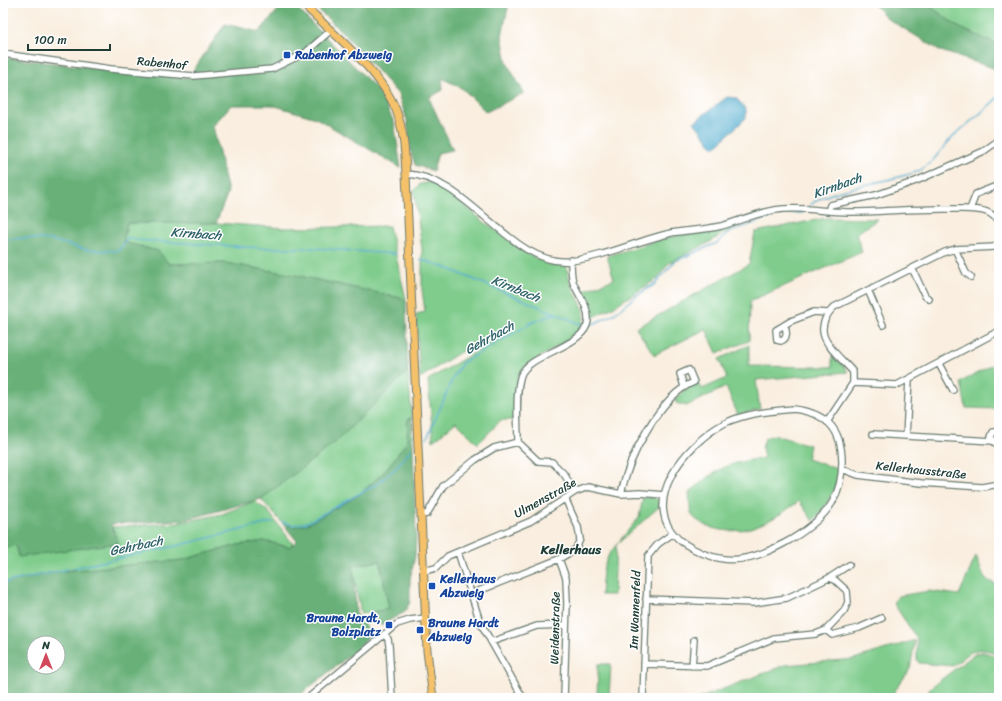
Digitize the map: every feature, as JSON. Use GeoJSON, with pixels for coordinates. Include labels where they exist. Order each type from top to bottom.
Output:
{"type":"FeatureCollection","features":[{"type":"Feature","properties":{"kind":"main road"},"geometry":{"type":"LineString","coordinates":[[302,3],[375,74],[390,97],[396,110],[403,137],[406,174],[428,669],[433,698]]}},
{"type":"Feature","properties":{"kind":"street","name":"Rabenhof"},"geometry":{"type":"LineString","coordinates":[[3,54],[111,69],[194,76],[272,69],[305,53],[330,31]]}},
{"type":"Feature","properties":{"kind":"street"},"geometry":{"type":"LineString","coordinates":[[828,211],[830,205],[876,195],[916,181],[984,151],[999,140]]}},
{"type":"Feature","properties":{"kind":"street"},"geometry":{"type":"LineString","coordinates":[[406,174],[426,176],[450,189],[509,236],[537,254],[555,260],[571,260],[607,252],[672,233],[697,230],[774,210],[798,208],[849,212],[927,208],[970,209],[986,212],[999,222]]}},
{"type":"Feature","properties":{"kind":"street"},"geometry":{"type":"LineString","coordinates":[[970,209],[976,194],[999,185]]}},
{"type":"Feature","properties":{"kind":"street"},"geometry":{"type":"LineString","coordinates":[[827,422],[853,383],[853,372],[829,346],[823,337],[823,325],[827,313],[834,307],[945,252],[955,249],[994,247],[999,242]]}},
{"type":"Feature","properties":{"kind":"street"},"geometry":{"type":"LineString","coordinates":[[955,249],[966,272],[971,277]]}},
{"type":"Feature","properties":{"kind":"street"},"geometry":{"type":"LineString","coordinates":[[571,260],[573,281],[586,308],[588,322],[583,333],[530,365],[521,374],[519,389],[518,442],[538,461],[552,462],[564,474],[575,492]]}},
{"type":"Feature","properties":{"kind":"street"},"geometry":{"type":"LineString","coordinates":[[912,268],[925,296],[929,299]]}},
{"type":"Feature","properties":{"kind":"street"},"geometry":{"type":"LineString","coordinates":[[868,290],[883,325]]}},
{"type":"Feature","properties":{"kind":"street"},"geometry":{"type":"LineString","coordinates":[[784,325],[791,320],[814,312],[827,313]]}},
{"type":"Feature","properties":{"kind":"street"},"geometry":{"type":"LineString","coordinates":[[853,383],[898,385],[999,331]]}},
{"type":"Feature","properties":{"kind":"street"},"geometry":{"type":"LineString","coordinates":[[939,364],[953,390]]}},
{"type":"Feature","properties":{"kind":"street"},"geometry":{"type":"LineString","coordinates":[[906,436],[909,380]]}},
{"type":"Feature","properties":{"kind":"street"},"geometry":{"type":"LineString","coordinates":[[621,494],[633,454],[641,440],[667,403],[684,386]]}},
{"type":"Feature","properties":{"kind":"street"},"geometry":{"type":"LineString","coordinates":[[793,409],[809,411],[827,422],[838,434],[842,446],[842,468],[838,489],[827,509],[806,530],[784,544],[764,552],[728,560],[714,557],[692,549],[672,534],[664,515],[664,495],[677,465],[695,445],[725,423],[747,415],[793,409]]}},
{"type":"Feature","properties":{"kind":"street"},"geometry":{"type":"LineString","coordinates":[[996,442],[991,439],[992,433],[999,432]]}},
{"type":"Feature","properties":{"kind":"street"},"geometry":{"type":"LineString","coordinates":[[873,434],[996,442]]}},
{"type":"Feature","properties":{"kind":"street"},"geometry":{"type":"LineString","coordinates":[[421,515],[427,514],[443,486],[475,460],[494,448],[518,442]]}},
{"type":"Feature","properties":{"kind":"street","name":"Kellerhausstraße"},"geometry":{"type":"LineString","coordinates":[[842,468],[858,475],[921,483],[982,487],[999,484]]}},
{"type":"Feature","properties":{"kind":"street","name":"Ulmenstraße"},"geometry":{"type":"LineString","coordinates":[[424,571],[436,568],[448,556],[531,521],[575,492],[588,487],[621,494],[640,493],[664,495]]}},
{"type":"Feature","properties":{"kind":"street"},"geometry":{"type":"LineString","coordinates":[[471,594],[559,559],[576,549],[580,538],[578,527],[565,498]]}},
{"type":"Feature","properties":{"kind":"street","name":"Im Wannenfeld"},"geometry":{"type":"LineString","coordinates":[[643,698],[648,556],[658,544],[672,534]]}},
{"type":"Feature","properties":{"kind":"street"},"geometry":{"type":"LineString","coordinates":[[458,552],[480,622],[523,698]]}},
{"type":"Feature","properties":{"kind":"street","name":"Weidenstraße"},"geometry":{"type":"LineString","coordinates":[[559,559],[566,578],[564,698]]}},
{"type":"Feature","properties":{"kind":"street"},"geometry":{"type":"LineString","coordinates":[[646,599],[754,603],[768,602],[788,598],[829,578],[849,565]]}},
{"type":"Feature","properties":{"kind":"street"},"geometry":{"type":"LineString","coordinates":[[644,664],[707,666],[774,638],[816,634],[826,630],[839,618],[848,602],[847,591],[835,580],[829,578]]}},
{"type":"Feature","properties":{"kind":"street"},"geometry":{"type":"LineString","coordinates":[[308,698],[384,634],[403,622],[426,618]]}},
{"type":"Feature","properties":{"kind":"street"},"geometry":{"type":"LineString","coordinates":[[826,630],[832,635],[859,628],[882,618]]}},
{"type":"Feature","properties":{"kind":"street"},"geometry":{"type":"LineString","coordinates":[[491,642],[537,626],[566,625]]}},
{"type":"Feature","properties":{"kind":"street"},"geometry":{"type":"LineString","coordinates":[[384,634],[390,645],[392,698]]}},
{"type":"Feature","properties":{"kind":"street"},"geometry":{"type":"LineString","coordinates":[[692,666],[694,640]]}},
{"type":"Feature","properties":{"kind":"green space"},"geometry":{"type":"Polygon","coordinates":[[[284,3],[292,3],[378,90],[394,122],[401,168],[316,118],[272,105],[231,105],[213,126],[228,192],[216,223],[127,223],[123,242],[158,251],[169,264],[225,263],[290,274],[406,299],[408,371],[336,442],[261,499],[185,520],[111,524],[118,543],[19,557],[16,545],[3,548],[3,70],[7,58],[188,78],[225,24],[259,32],[284,3]]]}},
{"type":"Feature","properties":{"kind":"green space"},"geometry":{"type":"Polygon","coordinates":[[[311,3],[509,3],[502,36],[507,63],[524,93],[486,112],[463,89],[442,78],[443,90],[429,98],[453,150],[438,153],[433,171],[415,165],[411,153],[407,120],[398,94],[345,35],[311,3]]]}},
{"type":"Feature","properties":{"kind":"green space"},"geometry":{"type":"Polygon","coordinates":[[[872,3],[926,3],[958,27],[999,45],[999,70],[941,51],[888,19],[872,3]]]}},
{"type":"Feature","properties":{"kind":"green space"},"geometry":{"type":"Polygon","coordinates":[[[926,3],[999,3],[999,45],[958,27],[926,3]]]}},
{"type":"Feature","properties":{"kind":"green space"},"geometry":{"type":"Polygon","coordinates":[[[432,182],[456,198],[483,221],[530,255],[550,265],[566,265],[571,284],[584,310],[583,328],[577,334],[526,366],[518,375],[517,420],[501,420],[478,444],[456,422],[433,441],[428,380],[483,347],[479,340],[420,378],[416,314],[425,312],[422,290],[422,249],[414,191],[420,184],[432,182]]]}},
{"type":"Feature","properties":{"kind":"green space"},"geometry":{"type":"Polygon","coordinates":[[[826,218],[878,219],[856,234],[862,252],[750,301],[749,341],[717,353],[706,329],[658,353],[655,356],[636,328],[749,264],[755,232],[826,218]]]}},
{"type":"Feature","properties":{"kind":"green space"},"geometry":{"type":"Polygon","coordinates":[[[127,223],[216,223],[285,228],[389,226],[406,299],[290,274],[225,263],[169,264],[158,251],[123,242],[127,223]]]}},
{"type":"Feature","properties":{"kind":"green space"},"geometry":{"type":"Polygon","coordinates":[[[741,223],[708,243],[669,263],[657,279],[613,307],[590,319],[590,309],[580,292],[614,279],[607,256],[669,237],[716,230],[741,223]]]}},
{"type":"Feature","properties":{"kind":"green space"},"geometry":{"type":"Polygon","coordinates":[[[749,345],[749,366],[832,367],[832,356],[844,366],[848,372],[756,380],[760,409],[738,415],[726,387],[686,406],[676,403],[675,400],[680,394],[691,386],[698,383],[702,389],[727,378],[719,359],[749,345]]]}},
{"type":"Feature","properties":{"kind":"green space"},"geometry":{"type":"Polygon","coordinates":[[[999,361],[999,409],[966,408],[961,382],[999,361]]]}},
{"type":"Feature","properties":{"kind":"green space"},"geometry":{"type":"Polygon","coordinates":[[[408,371],[412,418],[408,419],[407,442],[384,472],[359,495],[308,524],[295,527],[284,525],[261,499],[336,442],[408,371]]]}},
{"type":"Feature","properties":{"kind":"green space"},"geometry":{"type":"Polygon","coordinates":[[[412,418],[416,535],[415,556],[410,579],[410,602],[405,612],[381,625],[373,620],[372,612],[389,609],[380,561],[353,566],[356,613],[371,633],[359,648],[296,698],[3,698],[3,583],[53,572],[182,560],[238,545],[264,541],[289,547],[297,541],[284,525],[295,527],[308,524],[359,495],[384,472],[407,442],[408,419],[412,418]]]}},
{"type":"Feature","properties":{"kind":"green space"},"geometry":{"type":"Polygon","coordinates":[[[774,435],[810,445],[807,459],[840,470],[836,485],[830,497],[823,509],[813,521],[799,501],[767,521],[744,530],[719,530],[707,526],[695,518],[690,510],[689,493],[715,472],[723,468],[740,462],[764,458],[762,448],[765,438],[774,435]]]}},
{"type":"Feature","properties":{"kind":"green space"},"geometry":{"type":"Polygon","coordinates":[[[643,497],[656,498],[659,502],[659,507],[617,544],[639,517],[643,497]]]}},
{"type":"Feature","properties":{"kind":"green space"},"geometry":{"type":"Polygon","coordinates":[[[255,501],[268,511],[293,544],[289,547],[264,541],[238,545],[182,560],[53,572],[3,583],[3,548],[17,544],[19,556],[118,543],[112,527],[178,523],[222,514],[255,501]]]}},
{"type":"Feature","properties":{"kind":"green space"},"geometry":{"type":"Polygon","coordinates":[[[616,545],[614,595],[601,595],[603,569],[609,554],[616,545]]]}},
{"type":"Feature","properties":{"kind":"green space"},"geometry":{"type":"Polygon","coordinates":[[[976,556],[985,579],[999,586],[999,654],[984,650],[974,651],[969,653],[953,666],[919,663],[917,660],[917,639],[894,603],[898,596],[929,591],[959,595],[976,556]]]}},
{"type":"Feature","properties":{"kind":"green space"},"geometry":{"type":"Polygon","coordinates":[[[380,561],[389,609],[361,614],[352,566],[380,561]]]}},
{"type":"Feature","properties":{"kind":"green space"},"geometry":{"type":"Polygon","coordinates":[[[915,641],[910,669],[890,698],[700,698],[785,665],[854,659],[915,641]]]}},
{"type":"Feature","properties":{"kind":"green space"},"geometry":{"type":"Polygon","coordinates":[[[983,652],[999,657],[999,698],[926,698],[930,688],[976,653],[983,652]]]}},
{"type":"Feature","properties":{"kind":"green space"},"geometry":{"type":"Polygon","coordinates":[[[598,664],[611,664],[609,698],[597,698],[598,664]]]}},
{"type":"Feature","properties":{"kind":"water"},"geometry":{"type":"Polygon","coordinates":[[[727,97],[736,98],[746,109],[746,118],[714,148],[694,122],[727,97]]]}},
{"type":"Feature","properties":{"kind":"waterway","name":"Kirnbach"},"geometry":{"type":"LineString","coordinates":[[808,207],[817,200],[844,190],[906,175],[924,168],[957,133],[999,96]]}},
{"type":"Feature","properties":{"kind":"waterway","name":"Kirnbach"},"geometry":{"type":"LineString","coordinates":[[590,324],[614,314],[637,295],[655,284],[675,261],[717,243],[728,233],[783,213],[802,213],[804,211]]}},
{"type":"Feature","properties":{"kind":"waterway","name":"Kirnbach"},"geometry":{"type":"LineString","coordinates":[[3,240],[26,238],[51,240],[87,250],[118,251],[128,238],[136,240],[263,248],[313,248],[396,254]]}},
{"type":"Feature","properties":{"kind":"waterway","name":"Kirnbach"},"geometry":{"type":"LineString","coordinates":[[420,259],[444,267],[583,325]]}},
{"type":"Feature","properties":{"kind":"waterway","name":"Gehrbach"},"geometry":{"type":"LineString","coordinates":[[427,438],[454,376],[462,363],[533,322],[557,313]]}},
{"type":"Feature","properties":{"kind":"waterway","name":"Gehrbach"},"geometry":{"type":"LineString","coordinates":[[282,522],[293,525],[308,522],[377,484],[395,469],[411,449]]}},
{"type":"Feature","properties":{"kind":"waterway","name":"Gehrbach"},"geometry":{"type":"LineString","coordinates":[[3,583],[176,546],[273,522]]}},
{"type":"Feature","properties":{"kind":"place","name":"Rabenhof Abzweig"},"geometry":{"type":"Point","coordinates":[287,55]}},
{"type":"Feature","properties":{"kind":"place","name":"Kellerhaus Abzweig"},"geometry":{"type":"Point","coordinates":[432,586]}},
{"type":"Feature","properties":{"kind":"place","name":"Braune Hardt, Bolzplatz"},"geometry":{"type":"Point","coordinates":[389,625]}},
{"type":"Feature","properties":{"kind":"place","name":"Braune Hardt Abzweig"},"geometry":{"type":"Point","coordinates":[420,630]}},
{"type":"Feature","properties":{"kind":"district","name":"Kellerhaus"},"geometry":{"type":"Point","coordinates":[571,549]}}]}
